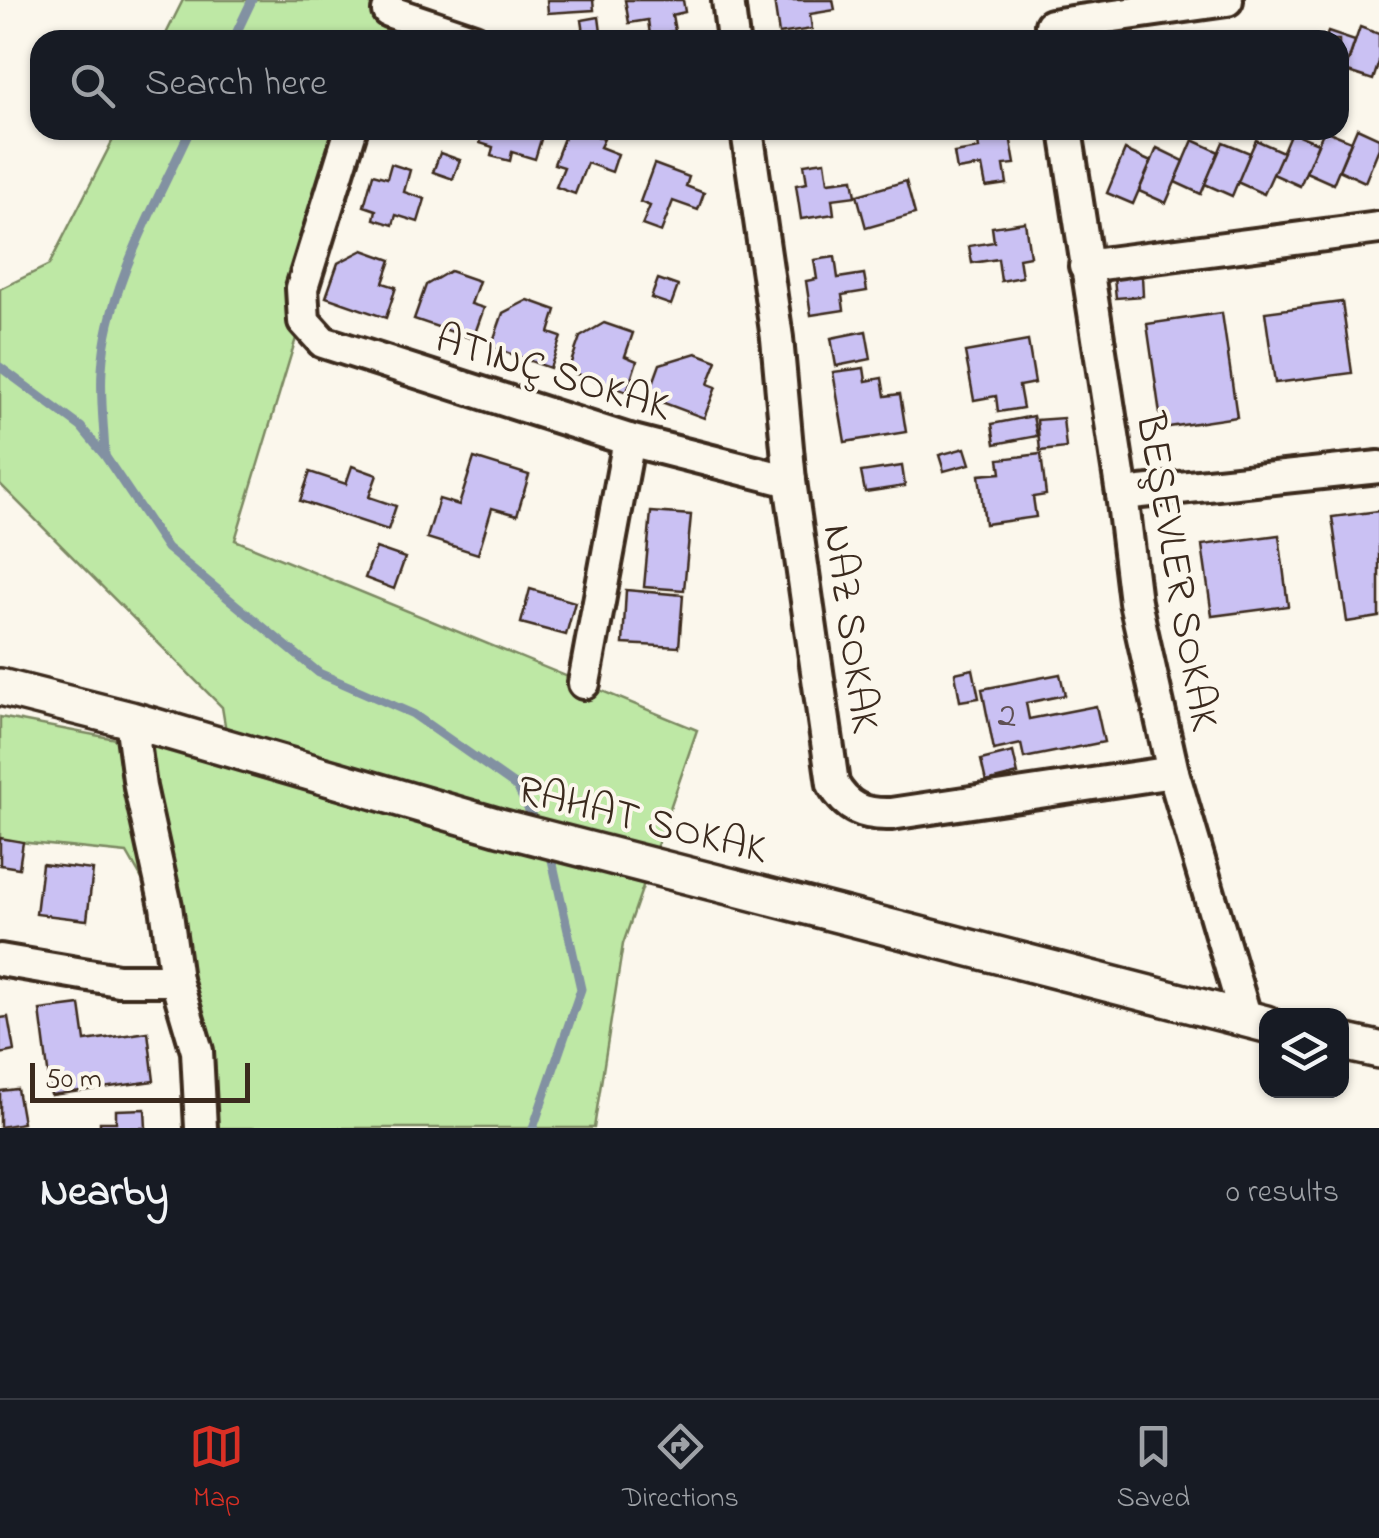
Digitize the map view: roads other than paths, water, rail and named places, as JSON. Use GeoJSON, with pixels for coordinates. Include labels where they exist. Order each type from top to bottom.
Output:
{"type":"FeatureCollection","features":[{"type":"Feature","properties":{"kind":"street"},"geometry":{"type":"LineString","coordinates":[[728,0],[732,30]]}},
{"type":"Feature","properties":{"kind":"street"},"geometry":{"type":"LineString","coordinates":[[1051,22],[1227,0]]}},
{"type":"Feature","properties":{"kind":"street"},"geometry":{"type":"LineString","coordinates":[[386,17],[436,30]]}},
{"type":"Feature","properties":{"kind":"street"},"geometry":{"type":"LineString","coordinates":[[348,140],[302,288],[304,320],[323,342],[629,440],[790,480]]}},
{"type":"Feature","properties":{"kind":"street","name":"NAZ SOKAK"},"geometry":{"type":"LineString","coordinates":[[745,140],[777,338],[790,480],[833,784],[842,800],[857,810],[890,814],[1173,772]]}},
{"type":"Feature","properties":{"kind":"street","name":"BEŞEVLER SOKAK"},"geometry":{"type":"LineString","coordinates":[[1067,140],[1135,602],[1173,772],[1256,1022]]}},
{"type":"Feature","properties":{"kind":"street"},"geometry":{"type":"LineString","coordinates":[[1086,266],[1379,228]]}},
{"type":"Feature","properties":{"kind":"street"},"geometry":{"type":"LineString","coordinates":[[584,682],[629,440]]}},
{"type":"Feature","properties":{"kind":"street"},"geometry":{"type":"LineString","coordinates":[[1122,494],[1379,467]]}},
{"type":"Feature","properties":{"kind":"street","name":"RAHAT SOKAK"},"geometry":{"type":"LineString","coordinates":[[0,687],[131,720],[499,828],[1256,1022]]}},
{"type":"Feature","properties":{"kind":"street"},"geometry":{"type":"LineString","coordinates":[[131,720],[176,980],[197,1052],[201,1128]]}},
{"type":"Feature","properties":{"kind":"street"},"geometry":{"type":"LineString","coordinates":[[0,960],[118,980],[176,980]]}},
{"type":"Feature","properties":{"kind":"street"},"geometry":{"type":"LineString","coordinates":[[1349,1044],[1379,1050]]}},
{"type":"Feature","properties":{"kind":"waterway"},"geometry":{"type":"LineString","coordinates":[[238,30],[252,0]]}},
{"type":"Feature","properties":{"kind":"waterway"},"geometry":{"type":"LineString","coordinates":[[105,455],[102,370],[113,308],[135,247],[185,140]]}},
{"type":"Feature","properties":{"kind":"waterway"},"geometry":{"type":"LineString","coordinates":[[0,367],[81,427],[167,548],[319,673],[413,714],[517,787],[536,824]]}},
{"type":"Feature","properties":{"kind":"waterway"},"geometry":{"type":"LineString","coordinates":[[533,1128],[581,989],[550,851]]}}]}
